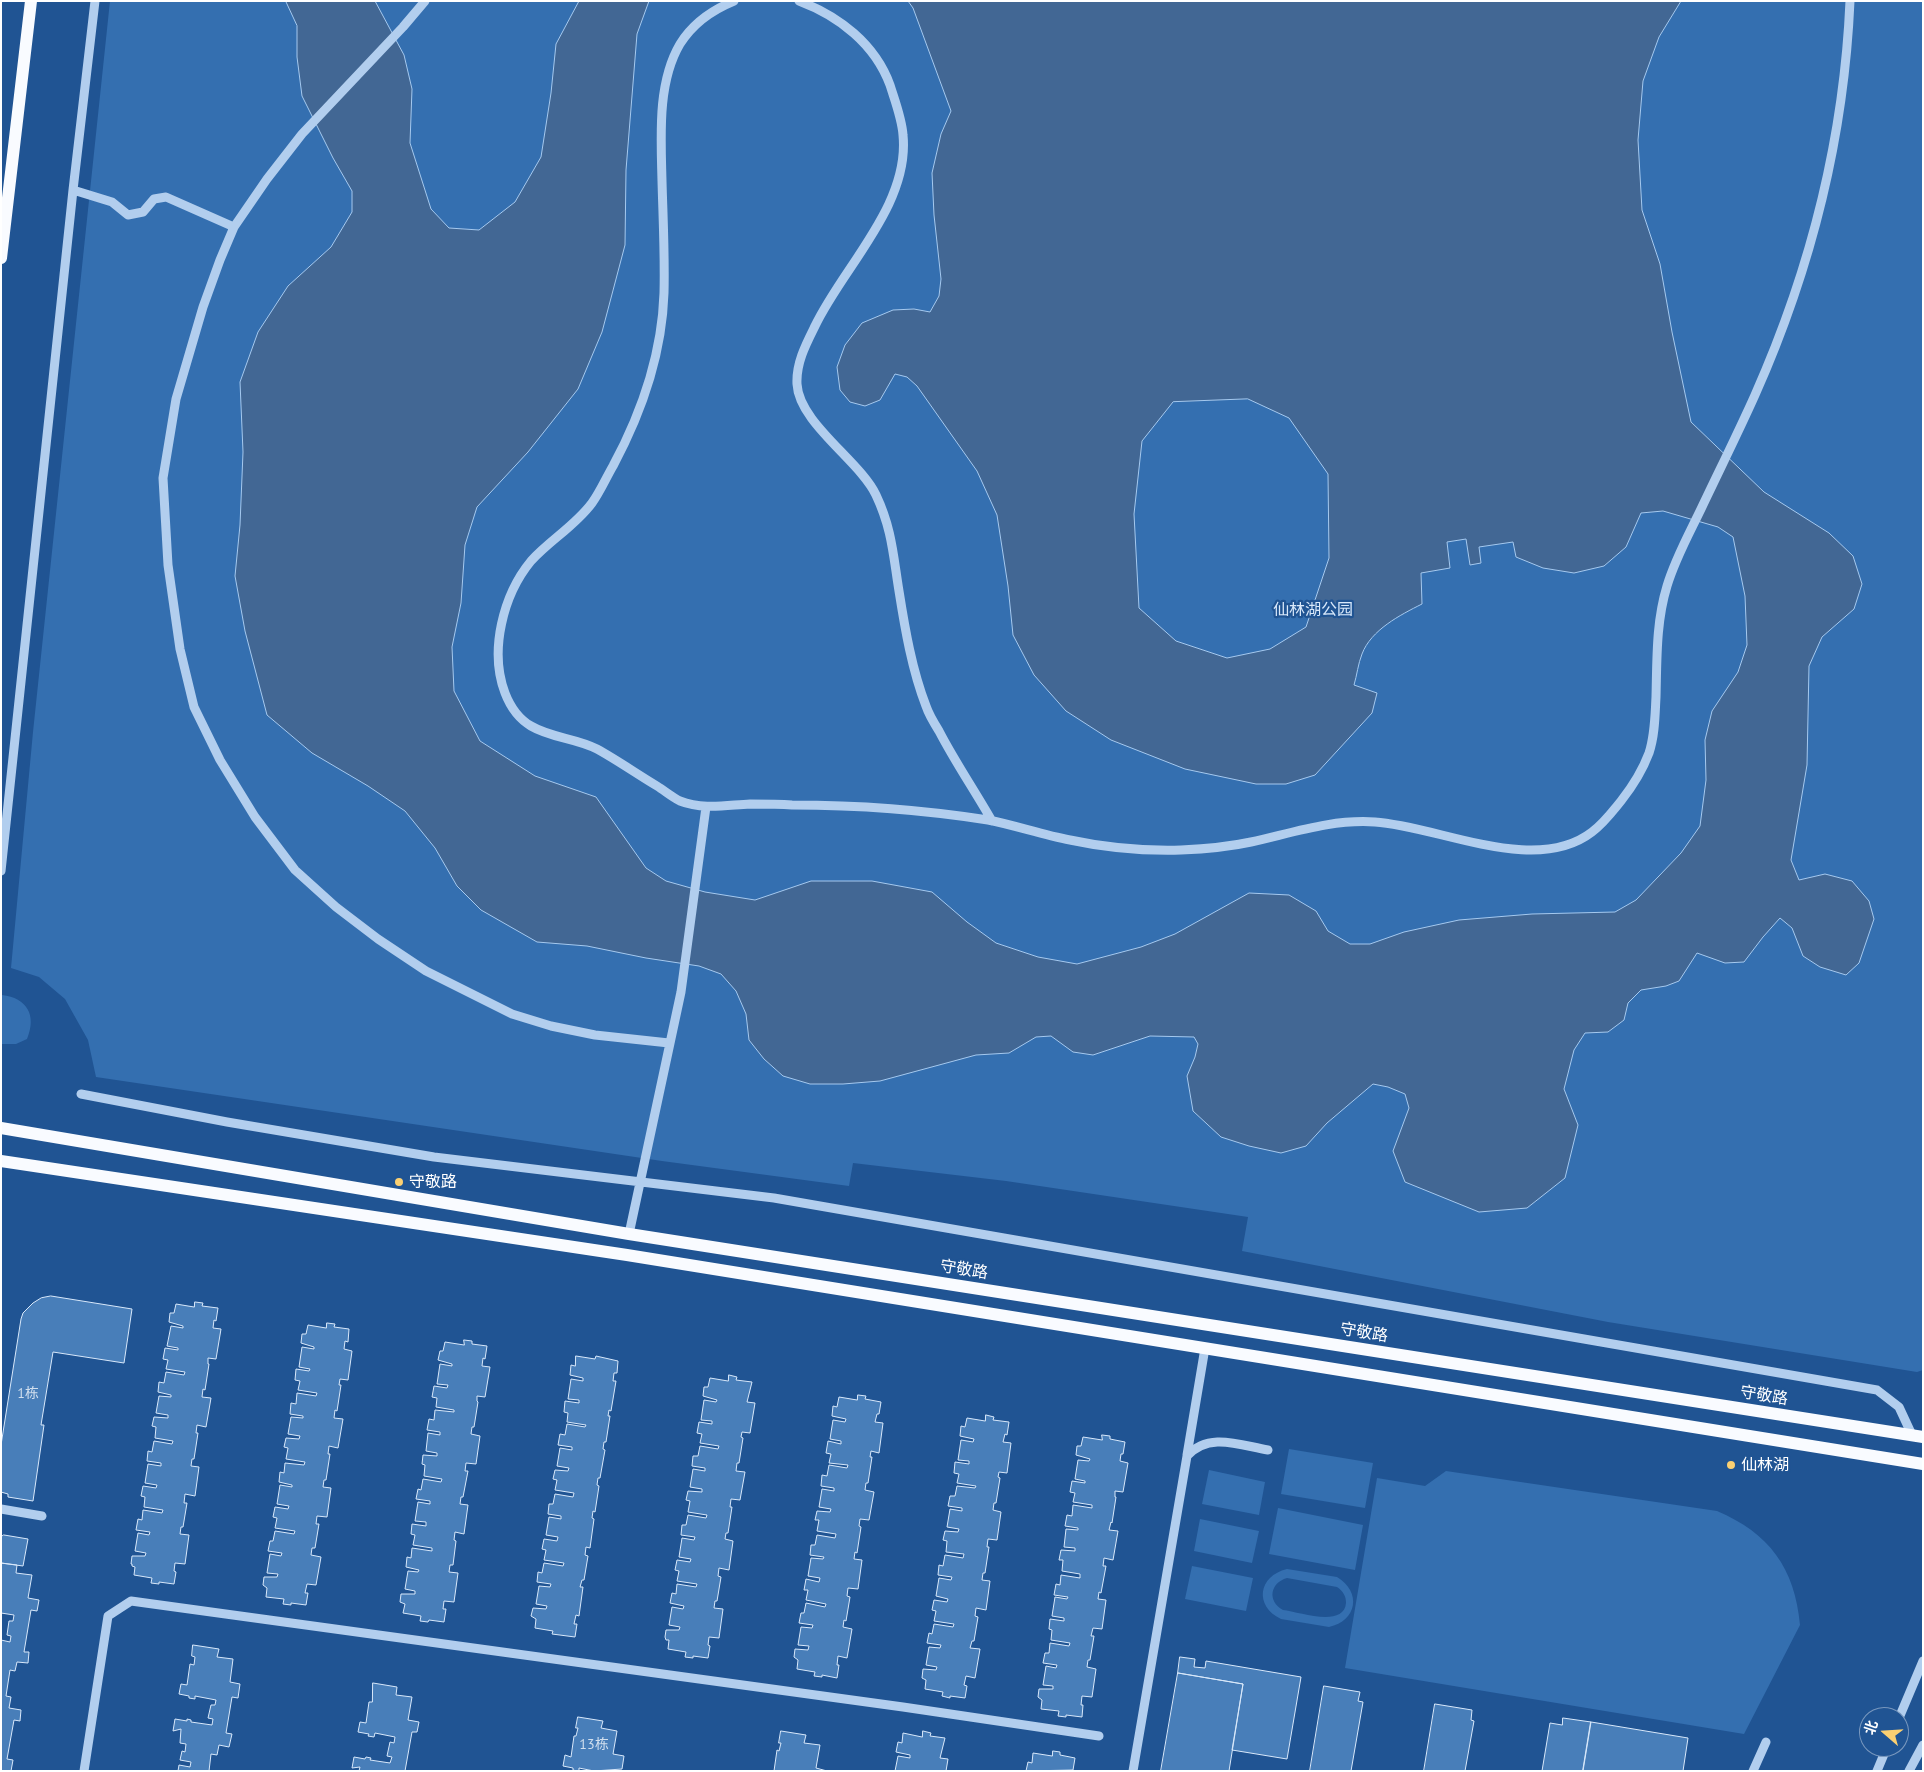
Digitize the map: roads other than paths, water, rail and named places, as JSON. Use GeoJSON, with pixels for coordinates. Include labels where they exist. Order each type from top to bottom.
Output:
{"type":"FeatureCollection","features":[{"type":"Feature","properties":{"kind":"main road"},"geometry":{"type":"LineString","coordinates":[[1,258],[31,1]]}},
{"type":"Feature","properties":{"kind":"main road","name":"守敬路"},"geometry":{"type":"LineString","coordinates":[[1,1128],[629,1234],[1918,1436]]}},
{"type":"Feature","properties":{"kind":"main road"},"geometry":{"type":"LineString","coordinates":[[1,1161],[637,1257],[1923,1464]]}},
{"type":"Feature","properties":{"kind":"street"},"geometry":{"type":"LineString","coordinates":[[1,871],[73,190],[95,1]]}},
{"type":"Feature","properties":{"kind":"street"},"geometry":{"type":"LineString","coordinates":[[425,1],[403,27],[302,134],[267,179],[234,227],[203,307],[176,398],[163,478],[168,565],[180,649],[194,707],[220,760],[255,817],[295,870],[336,907],[378,939],[426,971],[512,1014],[551,1026],[595,1035],[669,1042]]}},
{"type":"Feature","properties":{"kind":"street"},"geometry":{"type":"LineString","coordinates":[[734,1],[717,8],[696,24],[684,38],[676,52],[666,83],[662,131],[665,282],[663,328],[655,364],[641,408],[618,457],[593,502],[568,529],[529,564],[504,612],[499,642],[500,671],[504,692],[516,713],[529,725],[580,742],[599,751],[680,800],[706,807],[754,804],[822,805],[902,811],[992,821],[1066,840],[1129,850],[1187,850],[1240,844],[1337,821],[1380,822],[1467,842],[1537,849],[1562,846],[1586,838],[1607,818],[1631,789],[1649,753],[1655,721],[1656,652],[1660,614],[1668,580],[1772,354],[1818,220],[1836,138],[1848,45],[1850,1]]}},
{"type":"Feature","properties":{"kind":"street"},"geometry":{"type":"LineString","coordinates":[[799,1],[815,7],[836,19],[862,39],[884,68],[895,99],[904,136],[902,166],[894,192],[881,219],[820,314],[802,353],[798,367],[797,386],[801,400],[810,416],[874,491],[893,542],[899,592],[912,656],[926,708],[992,821]]}},
{"type":"Feature","properties":{"kind":"street"},"geometry":{"type":"LineString","coordinates":[[73,190],[112,202],[128,215],[144,212],[154,199],[166,197],[234,227]]}},
{"type":"Feature","properties":{"kind":"street"},"geometry":{"type":"LineString","coordinates":[[629,1234],[681,992],[696,869],[706,807]]}},
{"type":"Feature","properties":{"kind":"street"},"geometry":{"type":"LineString","coordinates":[[81,1094],[227,1122],[434,1157],[774,1198],[1877,1390],[1899,1407],[1918,1436]]}},
{"type":"Feature","properties":{"kind":"street"},"geometry":{"type":"LineString","coordinates":[[1133,1771],[1205,1348]]}},
{"type":"Feature","properties":{"kind":"street"},"geometry":{"type":"LineString","coordinates":[[1187,1456],[1194,1448],[1212,1441],[1268,1450]]}},
{"type":"Feature","properties":{"kind":"street"},"geometry":{"type":"LineString","coordinates":[[1,1509],[42,1516]]}},
{"type":"Feature","properties":{"kind":"street"},"geometry":{"type":"LineString","coordinates":[[84,1771],[108,1616],[130,1601],[903,1707],[1099,1736]]}},
{"type":"Feature","properties":{"kind":"street"},"geometry":{"type":"LineString","coordinates":[[1904,1707],[1923,1661]]}},
{"type":"Feature","properties":{"kind":"street"},"geometry":{"type":"LineString","coordinates":[[1753,1771],[1766,1742]]}},
{"type":"Feature","properties":{"kind":"street"},"geometry":{"type":"LineString","coordinates":[[1910,1771],[1923,1745]]}},
{"type":"Feature","properties":{"kind":"street"},"geometry":{"type":"LineString","coordinates":[[1877,1771],[1883,1757]]}},
{"type":"Feature","properties":{"kind":"place","name":"守敬路"},"geometry":{"type":"Point","coordinates":[399,1182]}},
{"type":"Feature","properties":{"kind":"place","name":"仙林湖"},"geometry":{"type":"Point","coordinates":[1731,1465]}},
{"type":"Feature","properties":{"kind":"park label","name":"仙林湖公园"},"geometry":{"type":"Point","coordinates":[1313,610]}}]}
